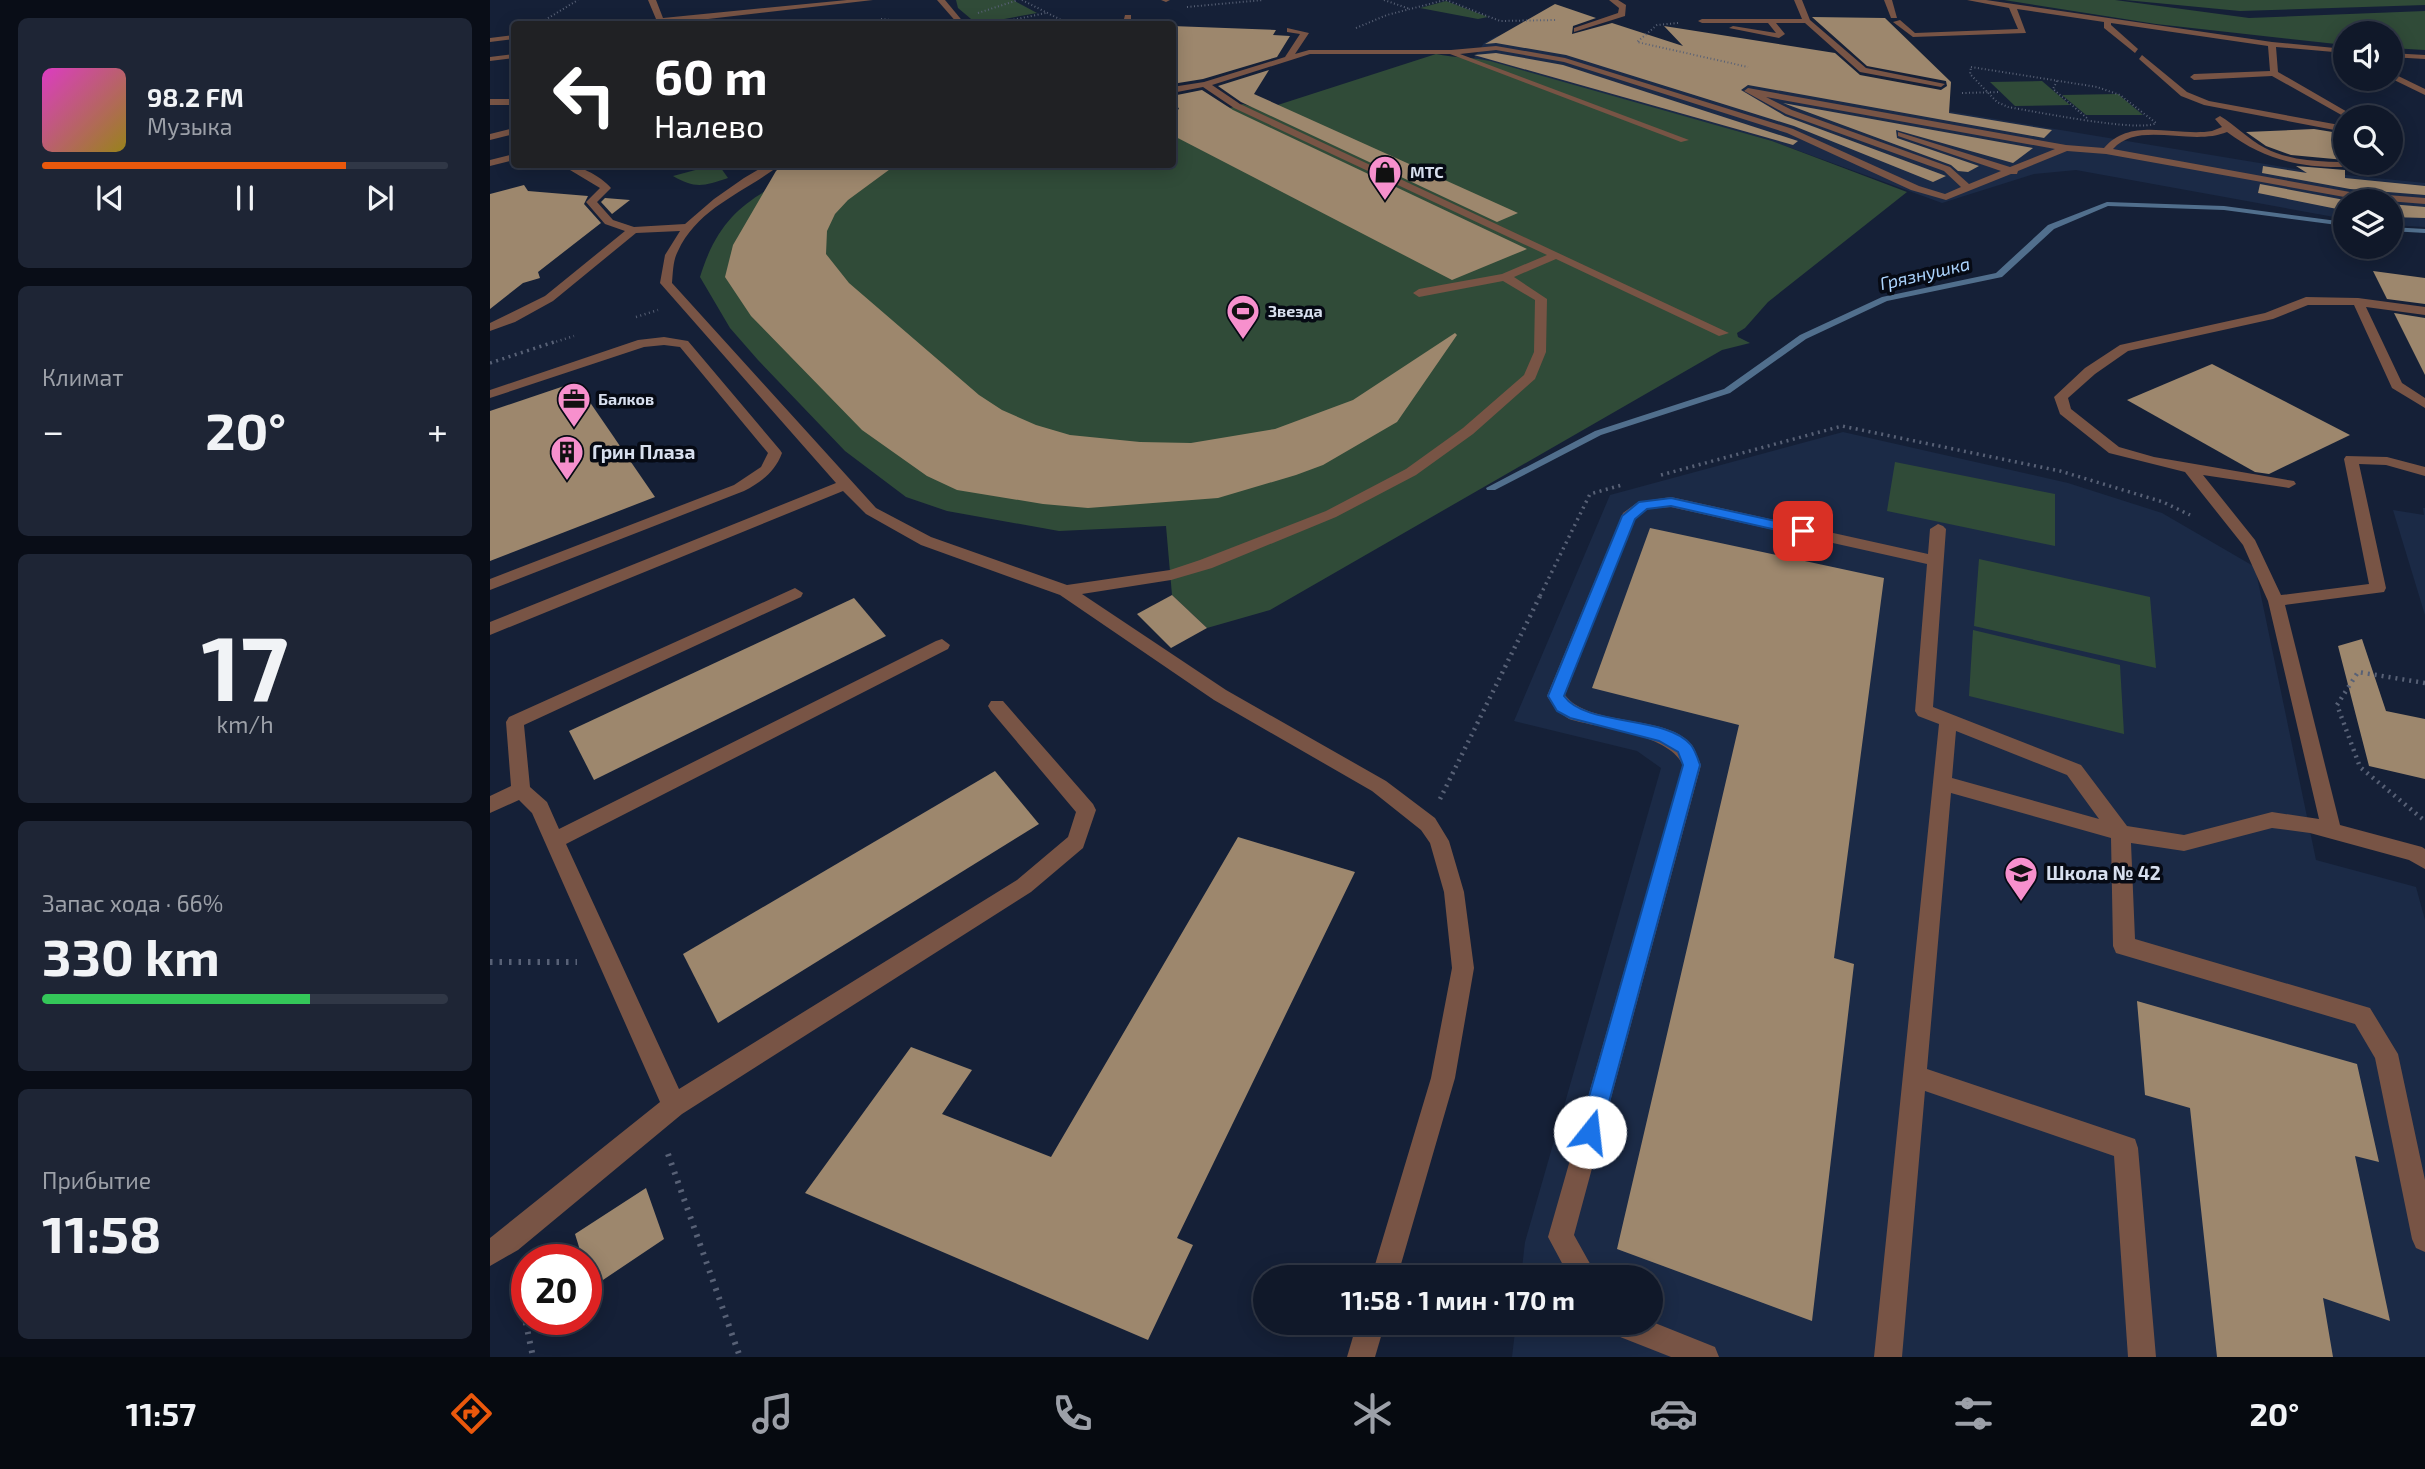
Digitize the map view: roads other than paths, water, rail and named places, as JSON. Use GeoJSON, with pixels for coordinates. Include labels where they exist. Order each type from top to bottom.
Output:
{"type":"FeatureCollection","features":[{"type":"Feature","properties":{"kind":"street"},"geometry":{"type":"LineString","coordinates":[[652,0],[659,21]]}},
{"type":"Feature","properties":{"kind":"street"},"geometry":{"type":"LineString","coordinates":[[669,21],[709,12],[784,4],[869,0]]}},
{"type":"Feature","properties":{"kind":"street"},"geometry":{"type":"LineString","coordinates":[[941,0],[958,21]]}},
{"type":"Feature","properties":{"kind":"street"},"geometry":{"type":"LineString","coordinates":[[1577,30],[1622,14],[1623,7],[1613,0]]}},
{"type":"Feature","properties":{"kind":"street"},"geometry":{"type":"LineString","coordinates":[[1798,0],[1807,21],[1863,70],[1941,84]]}},
{"type":"Feature","properties":{"kind":"street"},"geometry":{"type":"LineString","coordinates":[[1888,0],[1895,19],[1913,35],[2023,31],[2012,6]]}},
{"type":"Feature","properties":{"kind":"street"},"geometry":{"type":"LineString","coordinates":[[1971,0],[2272,44],[2333,50]]}},
{"type":"Feature","properties":{"kind":"street"},"geometry":{"type":"LineString","coordinates":[[2108,20],[2107,26],[2184,94],[2207,103],[2333,127]]}},
{"type":"Feature","properties":{"kind":"street"},"geometry":{"type":"LineString","coordinates":[[1702,21],[1807,21]]}},
{"type":"Feature","properties":{"kind":"street"},"geometry":{"type":"LineString","coordinates":[[1729,21],[1741,31],[1779,36],[1781,34],[1770,21]]}},
{"type":"Feature","properties":{"kind":"street"},"geometry":{"type":"LineString","coordinates":[[1289,57],[1305,33],[1290,30]]}},
{"type":"Feature","properties":{"kind":"street"},"geometry":{"type":"LineString","coordinates":[[490,40],[511,37]]}},
{"type":"Feature","properties":{"kind":"street"},"geometry":{"type":"LineString","coordinates":[[2272,44],[2274,74]]}},
{"type":"Feature","properties":{"kind":"street"},"geometry":{"type":"LineString","coordinates":[[1176,89],[1205,84],[1309,52],[1451,52],[1496,48],[1565,60],[1790,131],[1915,188],[1946,197],[2014,172],[2066,148]]}},
{"type":"Feature","properties":{"kind":"street"},"geometry":{"type":"LineString","coordinates":[[1451,52],[1684,140]]}},
{"type":"Feature","properties":{"kind":"street"},"geometry":{"type":"LineString","coordinates":[[490,59],[511,56]]}},
{"type":"Feature","properties":{"kind":"street"},"geometry":{"type":"LineString","coordinates":[[2403,56],[2425,57]]}},
{"type":"Feature","properties":{"kind":"street"},"geometry":{"type":"LineString","coordinates":[[2194,77],[2274,74],[2333,107]]}},
{"type":"Feature","properties":{"kind":"street"},"geometry":{"type":"LineString","coordinates":[[2403,83],[2422,96]]}},
{"type":"Feature","properties":{"kind":"street"},"geometry":{"type":"LineString","coordinates":[[1205,84],[1237,106],[1723,333]]}},
{"type":"Feature","properties":{"kind":"street"},"geometry":{"type":"LineString","coordinates":[[1969,189],[1947,169],[1789,112],[1748,91],[2350,195],[2425,201]]}},
{"type":"Feature","properties":{"kind":"street"},"geometry":{"type":"LineString","coordinates":[[490,102],[511,102]]}},
{"type":"Feature","properties":{"kind":"street"},"geometry":{"type":"LineString","coordinates":[[2207,103],[2227,128],[2266,154],[2284,161],[2305,164],[2333,164]]}},
{"type":"Feature","properties":{"kind":"street"},"geometry":{"type":"LineString","coordinates":[[2106,151],[2119,138],[2140,134],[2194,137],[2216,134],[2227,128]]}},
{"type":"Feature","properties":{"kind":"street"},"geometry":{"type":"LineString","coordinates":[[490,137],[511,132]]}},
{"type":"Feature","properties":{"kind":"street"},"geometry":{"type":"LineString","coordinates":[[1901,134],[2014,172]]}},
{"type":"Feature","properties":{"kind":"street"},"geometry":{"type":"LineString","coordinates":[[490,163],[511,158]]}},
{"type":"Feature","properties":{"kind":"street"},"geometry":{"type":"LineString","coordinates":[[569,168],[575,174],[601,183],[606,188],[591,202],[609,222],[633,230],[687,226]]}},
{"type":"Feature","properties":{"kind":"street"},"geometry":{"type":"LineString","coordinates":[[770,168],[687,226],[671,253],[666,283],[845,485],[871,511],[926,541],[1066,591],[1220,695],[1379,786],[1416,812],[1438,841],[1454,892],[1463,968],[1443,1078],[1388,1265]]}},
{"type":"Feature","properties":{"kind":"street"},"geometry":{"type":"LineString","coordinates":[[490,327],[520,317],[548,302],[633,230]]}},
{"type":"Feature","properties":{"kind":"street"},"geometry":{"type":"LineString","coordinates":[[1419,293],[1504,277],[1557,255]]}},
{"type":"Feature","properties":{"kind":"street"},"geometry":{"type":"LineString","coordinates":[[1066,591],[1171,575],[1206,564],[1331,513],[1411,472],[1509,397],[1530,376],[1537,364],[1540,352],[1541,299],[1504,277]]}},
{"type":"Feature","properties":{"kind":"street"},"geometry":{"type":"LineString","coordinates":[[2289,484],[2190,468],[2114,450],[2065,411],[2062,397],[2091,371],[2124,348],[2269,316],[2306,301],[2358,302],[2425,311]]}},
{"type":"Feature","properties":{"kind":"street"},"geometry":{"type":"LineString","coordinates":[[2358,302],[2398,385],[2425,404]]}},
{"type":"Feature","properties":{"kind":"street"},"geometry":{"type":"LineString","coordinates":[[490,394],[618,350],[664,341],[684,344],[727,392],[775,453],[772,464],[759,477],[739,488],[490,585]]}},
{"type":"Feature","properties":{"kind":"street"},"geometry":{"type":"LineString","coordinates":[[727,392],[755,383]]}},
{"type":"Feature","properties":{"kind":"street"},"geometry":{"type":"LineString","coordinates":[[2276,601],[2378,588],[2351,459],[2387,461],[2425,472]]}},
{"type":"Feature","properties":{"kind":"street"},"geometry":{"type":"LineString","coordinates":[[2190,468],[2250,544],[2276,601],[2331,830]]}},
{"type":"Feature","properties":{"kind":"street"},"geometry":{"type":"LineString","coordinates":[[490,629],[845,485]]}},
{"type":"Feature","properties":{"kind":"street"},"geometry":{"type":"LineString","coordinates":[[1577,1265],[1561,1237],[1692,765],[1684,748],[1663,736],[1575,714],[1563,706],[1556,696],[1629,516],[1643,505],[1671,502],[1935,561]]}},
{"type":"Feature","properties":{"kind":"street"},"geometry":{"type":"LineString","coordinates":[[1938,529],[1924,711],[2074,770],[2122,832],[2124,946],[2362,1016],[2386,1054],[2425,1239]]}},
{"type":"Feature","properties":{"kind":"street"},"geometry":{"type":"LineString","coordinates":[[674,1106],[540,808],[521,790],[515,722],[795,593]]}},
{"type":"Feature","properties":{"kind":"street"},"geometry":{"type":"LineString","coordinates":[[553,841],[942,645]]}},
{"type":"Feature","properties":{"kind":"street"},"geometry":{"type":"LineString","coordinates":[[499,1247],[674,1106],[1024,886],[1076,842],[1086,810],[997,706]]}},
{"type":"Feature","properties":{"kind":"street"},"geometry":{"type":"LineString","coordinates":[[1888,1357],[1948,721]]}},
{"type":"Feature","properties":{"kind":"street"},"geometry":{"type":"LineString","coordinates":[[1941,783],[2122,832],[2183,843],[2272,820],[2331,830],[2415,853],[2425,860]]}},
{"type":"Feature","properties":{"kind":"street"},"geometry":{"type":"LineString","coordinates":[[490,805],[521,790]]}},
{"type":"Feature","properties":{"kind":"street"},"geometry":{"type":"LineString","coordinates":[[1914,1076],[2126,1148],[2142,1357]]}},
{"type":"Feature","properties":{"kind":"street"},"geometry":{"type":"LineString","coordinates":[[1360,1357],[1367,1335]]}},
{"type":"Feature","properties":{"kind":"street"},"geometry":{"type":"LineString","coordinates":[[1650,1335],[1705,1357]]}},
{"type":"Feature","properties":{"kind":"waterway","name":"Грязнушка"},"geometry":{"type":"LineString","coordinates":[[1491,488],[1598,433],[1727,391],[1803,337],[1885,299],[1999,275],[2051,227],[2107,204],[2224,208],[2333,222]]}},
{"type":"Feature","properties":{"kind":"waterway","name":"Грязнушка"},"geometry":{"type":"LineString","coordinates":[[2403,230],[2425,231]]}},
{"type":"Feature","properties":{"kind":"place","name":"МТС"},"geometry":{"type":"Point","coordinates":[1385,202]}},
{"type":"Feature","properties":{"kind":"place","name":"Звезда"},"geometry":{"type":"Point","coordinates":[1243,341]}},
{"type":"Feature","properties":{"kind":"place","name":"Балков"},"geometry":{"type":"Point","coordinates":[574,429]}},
{"type":"Feature","properties":{"kind":"place","name":"Грин Плаза"},"geometry":{"type":"Point","coordinates":[567,482]}},
{"type":"Feature","properties":{"kind":"place","name":"Школа № 42"},"geometry":{"type":"Point","coordinates":[2021,903]}}]}
